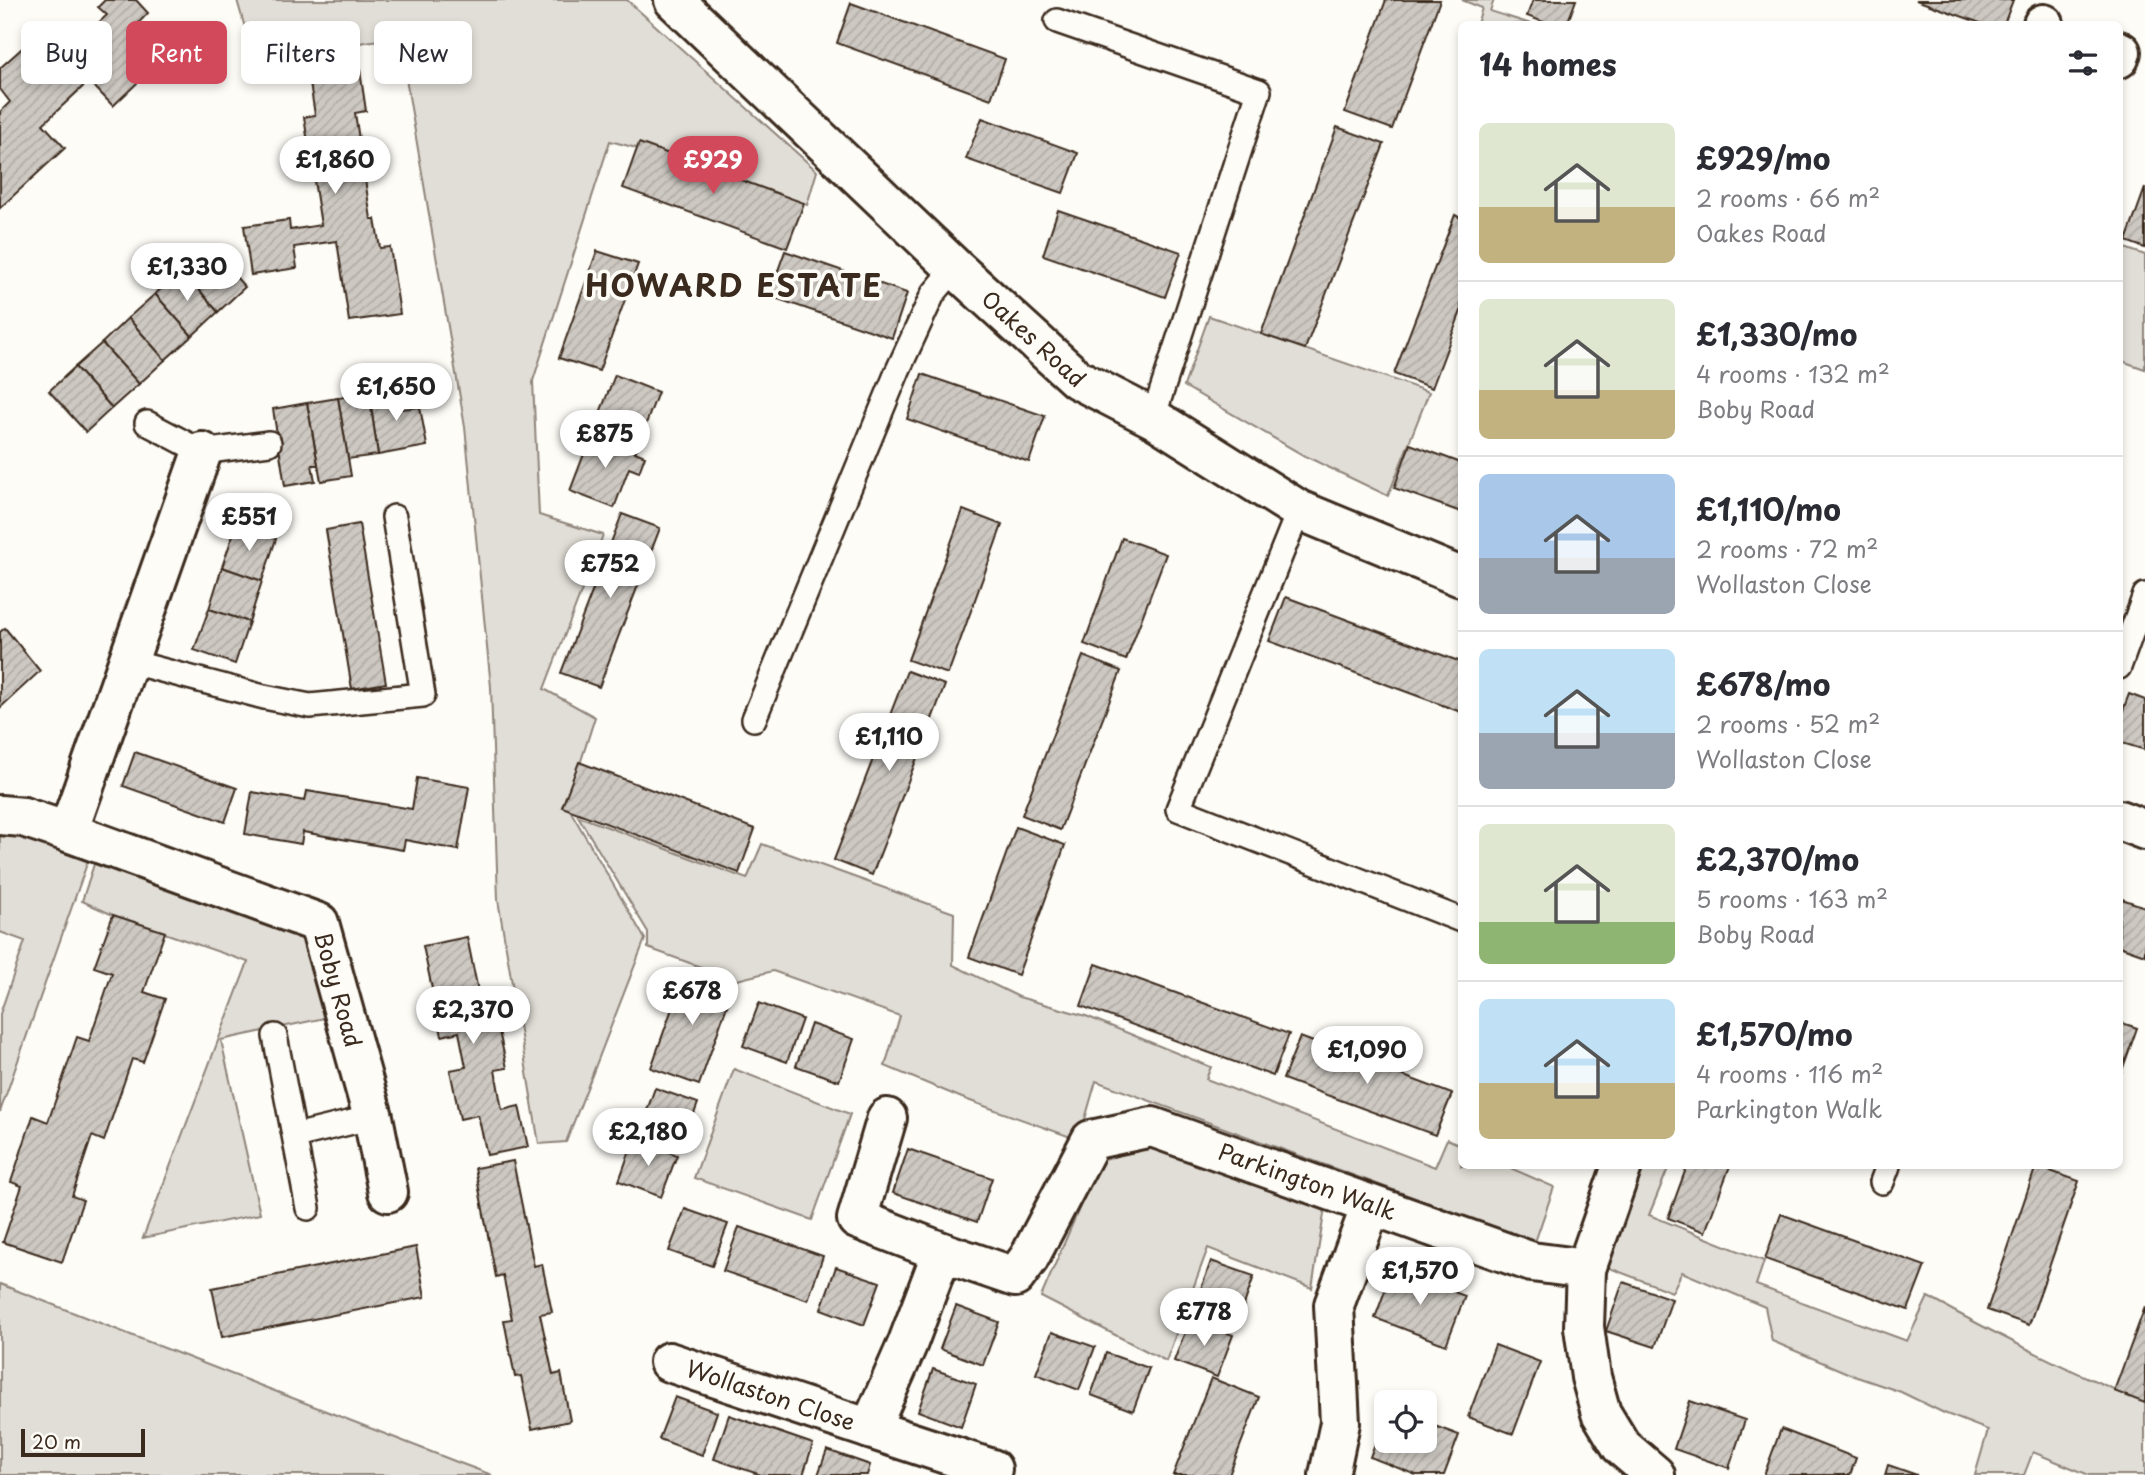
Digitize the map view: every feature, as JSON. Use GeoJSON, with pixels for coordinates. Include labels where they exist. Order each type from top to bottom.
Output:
{"type":"FeatureCollection","features":[{"type":"Feature","properties":{"kind":"street","name":"Oakes Road"},"geometry":{"type":"LineString","coordinates":[[674,0],[955,268],[1077,379],[1153,418],[1299,510],[1458,576]]}},
{"type":"Feature","properties":{"kind":"street"},"geometry":{"type":"LineString","coordinates":[[68,832],[202,452]]}},
{"type":"Feature","properties":{"kind":"street","name":"Boby Road"},"geometry":{"type":"LineString","coordinates":[[0,815],[23,817],[68,832],[319,923],[373,1117],[388,1192]]}},
{"type":"Feature","properties":{"kind":"street"},"geometry":{"type":"LineString","coordinates":[[2123,822],[2145,830]]}},
{"type":"Feature","properties":{"kind":"street"},"geometry":{"type":"LineString","coordinates":[[887,1118],[857,1219],[942,1252]]}},
{"type":"Feature","properties":{"kind":"street","name":"Parkington Walk"},"geometry":{"type":"LineString","coordinates":[[942,1252],[1014,1277],[1029,1258],[1091,1140],[1152,1128],[1532,1262],[1586,1269]]}},
{"type":"Feature","properties":{"kind":"street"},"geometry":{"type":"LineString","coordinates":[[1621,1169],[1586,1269],[1584,1326],[1591,1377],[1601,1413],[1621,1446],[1655,1475]]}},
{"type":"Feature","properties":{"kind":"street"},"geometry":{"type":"LineString","coordinates":[[1329,1475],[1340,1423],[1334,1305],[1371,1206]]}},
{"type":"Feature","properties":{"kind":"street","name":"Wollaston Close"},"geometry":{"type":"LineString","coordinates":[[870,1429],[907,1345],[942,1252]]}},
{"type":"Feature","properties":{"kind":"street","name":"Wollaston Close"},"geometry":{"type":"LineString","coordinates":[[669,1362],[992,1469]]}},
{"type":"Feature","properties":{"kind":"lane"},"geometry":{"type":"LineString","coordinates":[[1056,21],[1259,91],[1153,418]]}},
{"type":"Feature","properties":{"kind":"lane"},"geometry":{"type":"LineString","coordinates":[[754,719],[898,370],[933,295],[955,268]]}},
{"type":"Feature","properties":{"kind":"lane"},"geometry":{"type":"LineString","coordinates":[[147,423],[202,452],[269,443]]}},
{"type":"Feature","properties":{"kind":"lane"},"geometry":{"type":"LineString","coordinates":[[1299,510],[1178,809],[1458,919]]}},
{"type":"Feature","properties":{"kind":"lane"},"geometry":{"type":"LineString","coordinates":[[127,661],[264,697],[310,706],[423,695],[394,517]]}},
{"type":"Feature","properties":{"kind":"lane"},"geometry":{"type":"LineString","coordinates":[[2123,656],[2145,595]]}},
{"type":"Feature","properties":{"kind":"lane"},"geometry":{"type":"LineString","coordinates":[[275,1036],[309,1208]]}},
{"type":"Feature","properties":{"kind":"lane"},"geometry":{"type":"LineString","coordinates":[[295,1136],[373,1117]]}},
{"type":"Feature","properties":{"kind":"shaded area"},"geometry":{"type":"Polygon","coordinates":[[[237,0],[627,0],[817,171],[807,205],[610,141],[533,381],[539,515],[603,535],[544,689],[595,717],[567,805],[645,939],[566,1142],[539,1144],[498,900],[491,687],[465,427],[407,84],[472,84],[472,21],[374,21],[374,41],[360,43],[360,21],[243,21],[237,0]]]}},
{"type":"Feature","properties":{"kind":"shaded area"},"geometry":{"type":"Polygon","coordinates":[[[1462,0],[1494,0],[1490,11],[1522,21],[1478,21],[1482,8],[1462,0]]]}},
{"type":"Feature","properties":{"kind":"shaded area"},"geometry":{"type":"Polygon","coordinates":[[[2123,247],[2145,255],[2145,369],[2123,361],[2123,247]]]}},
{"type":"Feature","properties":{"kind":"shaded area"},"geometry":{"type":"Polygon","coordinates":[[[1209,316],[1429,392],[1388,496],[1303,455],[1184,386],[1209,316]]]}},
{"type":"Feature","properties":{"kind":"shaded area"},"geometry":{"type":"Polygon","coordinates":[[[578,816],[747,879],[762,844],[954,913],[953,965],[1019,997],[1086,1016],[1211,1067],[1206,1079],[1435,1167],[1447,1139],[1458,1144],[1458,1169],[1513,1169],[1554,1187],[1535,1242],[1096,1081],[1079,1140],[962,1098],[885,1066],[900,1016],[773,971],[737,980],[648,948],[648,932],[578,816]]]}},
{"type":"Feature","properties":{"kind":"shaded area"},"geometry":{"type":"Polygon","coordinates":[[[0,828],[90,855],[0,1112],[0,1014],[25,941],[0,932],[0,828]]]}},
{"type":"Feature","properties":{"kind":"shaded area"},"geometry":{"type":"Polygon","coordinates":[[[97,855],[298,926],[319,964],[334,1016],[221,1040],[260,1214],[143,1238],[248,962],[113,915],[82,901],[97,855]]]}},
{"type":"Feature","properties":{"kind":"shaded area"},"geometry":{"type":"Polygon","coordinates":[[[734,1069],[850,1114],[812,1220],[694,1178],[734,1069]]]}},
{"type":"Feature","properties":{"kind":"shaded area"},"geometry":{"type":"Polygon","coordinates":[[[1156,1146],[1326,1202],[1312,1288],[1208,1248],[1166,1361],[1041,1297],[1100,1160],[1156,1146]]]}},
{"type":"Feature","properties":{"kind":"shaded area"},"geometry":{"type":"Polygon","coordinates":[[[1635,1169],[1668,1169],[1649,1215],[1764,1261],[1756,1285],[1907,1341],[1928,1297],[2035,1353],[2145,1402],[2145,1475],[2089,1475],[2033,1452],[2024,1475],[1975,1475],[1988,1430],[1772,1341],[1765,1307],[1682,1272],[1672,1292],[1599,1264],[1635,1169]]]}},
{"type":"Feature","properties":{"kind":"shaded area"},"geometry":{"type":"Polygon","coordinates":[[[0,1284],[457,1462],[492,1475],[0,1475],[0,1284]]]}},
{"type":"Feature","properties":{"kind":"building"},"geometry":{"type":"Polygon","coordinates":[[[105,0],[136,0],[148,13],[140,21],[126,21],[126,84],[136,84],[113,106],[92,84],[112,84],[112,21],[100,21],[107,15],[98,7],[105,0]]]}},
{"type":"Feature","properties":{"kind":"building"},"geometry":{"type":"Polygon","coordinates":[[[1386,0],[1440,0],[1392,129],[1345,112],[1386,0]]]}},
{"type":"Feature","properties":{"kind":"building"},"geometry":{"type":"Polygon","coordinates":[[[1533,0],[1576,0],[1568,21],[1541,21],[1527,16],[1533,0]]]}},
{"type":"Feature","properties":{"kind":"building"},"geometry":{"type":"Polygon","coordinates":[[[1916,0],[2013,0],[2005,21],[1975,21],[1916,0]]]}},
{"type":"Feature","properties":{"kind":"building"},"geometry":{"type":"Polygon","coordinates":[[[851,3],[1005,59],[991,99],[837,43],[851,3]]]}},
{"type":"Feature","properties":{"kind":"building"},"geometry":{"type":"Polygon","coordinates":[[[21,49],[21,84],[86,84],[43,124],[65,148],[0,208],[0,112],[10,102],[0,89],[0,68],[21,49]]]}},
{"type":"Feature","properties":{"kind":"building"},"geometry":{"type":"Polygon","coordinates":[[[360,70],[366,111],[355,113],[371,219],[375,219],[380,248],[390,247],[400,314],[349,321],[337,241],[294,247],[297,268],[251,275],[244,226],[289,220],[290,230],[321,225],[304,117],[315,115],[310,84],[360,84],[360,70]]]}},
{"type":"Feature","properties":{"kind":"building"},"geometry":{"type":"Polygon","coordinates":[[[982,118],[1078,153],[1063,193],[966,159],[982,118]]]}},
{"type":"Feature","properties":{"kind":"building"},"geometry":{"type":"Polygon","coordinates":[[[1337,127],[1384,144],[1305,349],[1261,334],[1337,127]]]}},
{"type":"Feature","properties":{"kind":"building"},"geometry":{"type":"Polygon","coordinates":[[[639,143],[804,203],[787,248],[623,188],[639,143]]]}},
{"type":"Feature","properties":{"kind":"building"},"geometry":{"type":"Polygon","coordinates":[[[2145,188],[2145,248],[2126,241],[2145,188]]]}},
{"type":"Feature","properties":{"kind":"building"},"geometry":{"type":"Polygon","coordinates":[[[1058,210],[1181,252],[1165,297],[1043,255],[1058,210]]]}},
{"type":"Feature","properties":{"kind":"building"},"geometry":{"type":"Polygon","coordinates":[[[1455,215],[1458,216],[1458,319],[1432,388],[1394,374],[1455,215]]]}},
{"type":"Feature","properties":{"kind":"building"},"geometry":{"type":"Polygon","coordinates":[[[208,246],[245,287],[218,312],[182,270],[208,246]]]}},
{"type":"Feature","properties":{"kind":"building"},"geometry":{"type":"Polygon","coordinates":[[[597,251],[638,264],[599,371],[559,358],[597,251]]]}},
{"type":"Feature","properties":{"kind":"building"},"geometry":{"type":"Polygon","coordinates":[[[785,251],[907,293],[892,338],[769,296],[785,251]]]}},
{"type":"Feature","properties":{"kind":"building"},"geometry":{"type":"Polygon","coordinates":[[[182,270],[218,312],[192,336],[155,294],[182,270]]]}},
{"type":"Feature","properties":{"kind":"building"},"geometry":{"type":"Polygon","coordinates":[[[155,294],[192,336],[165,360],[128,318],[155,294]]]}},
{"type":"Feature","properties":{"kind":"building"},"geometry":{"type":"Polygon","coordinates":[[[128,318],[165,360],[139,384],[102,343],[128,318]]]}},
{"type":"Feature","properties":{"kind":"building"},"geometry":{"type":"Polygon","coordinates":[[[102,343],[139,384],[112,408],[75,367],[102,343]]]}},
{"type":"Feature","properties":{"kind":"building"},"geometry":{"type":"Polygon","coordinates":[[[75,367],[112,408],[86,432],[49,391],[75,367]]]}},
{"type":"Feature","properties":{"kind":"building"},"geometry":{"type":"Polygon","coordinates":[[[922,374],[1045,416],[1029,462],[907,419],[922,374]]]}},
{"type":"Feature","properties":{"kind":"building"},"geometry":{"type":"Polygon","coordinates":[[[615,375],[658,392],[636,450],[592,433],[615,375]]]}},
{"type":"Feature","properties":{"kind":"building"},"geometry":{"type":"Polygon","coordinates":[[[399,388],[402,409],[420,407],[427,446],[378,455],[369,393],[399,388]]]}},
{"type":"Feature","properties":{"kind":"building"},"geometry":{"type":"Polygon","coordinates":[[[369,393],[378,455],[348,459],[338,398],[369,393]]]}},
{"type":"Feature","properties":{"kind":"building"},"geometry":{"type":"Polygon","coordinates":[[[338,398],[351,476],[321,481],[307,403],[338,398]]]}},
{"type":"Feature","properties":{"kind":"building"},"geometry":{"type":"Polygon","coordinates":[[[307,403],[318,465],[312,465],[315,481],[285,486],[273,409],[307,403]]]}},
{"type":"Feature","properties":{"kind":"building"},"geometry":{"type":"Polygon","coordinates":[[[592,433],[645,456],[639,472],[629,468],[614,508],[570,491],[592,433]]]}},
{"type":"Feature","properties":{"kind":"building"},"geometry":{"type":"Polygon","coordinates":[[[1410,444],[1458,462],[1458,511],[1394,488],[1410,444]]]}},
{"type":"Feature","properties":{"kind":"building"},"geometry":{"type":"Polygon","coordinates":[[[963,510],[1002,525],[948,674],[908,660],[963,510]]]}},
{"type":"Feature","properties":{"kind":"building"},"geometry":{"type":"Polygon","coordinates":[[[622,514],[660,528],[599,687],[561,673],[622,514]]]}},
{"type":"Feature","properties":{"kind":"building"},"geometry":{"type":"Polygon","coordinates":[[[359,524],[386,683],[352,689],[326,530],[359,524]]]}},
{"type":"Feature","properties":{"kind":"building"},"geometry":{"type":"Polygon","coordinates":[[[236,526],[276,539],[262,581],[222,567],[236,526]]]}},
{"type":"Feature","properties":{"kind":"building"},"geometry":{"type":"Polygon","coordinates":[[[1122,538],[1166,554],[1126,660],[1084,644],[1122,538]]]}},
{"type":"Feature","properties":{"kind":"building"},"geometry":{"type":"Polygon","coordinates":[[[222,567],[262,581],[249,622],[209,609],[222,567]]]}},
{"type":"Feature","properties":{"kind":"building"},"geometry":{"type":"Polygon","coordinates":[[[1286,597],[1458,661],[1458,711],[1269,641],[1286,597]]]}},
{"type":"Feature","properties":{"kind":"building"},"geometry":{"type":"Polygon","coordinates":[[[209,609],[249,622],[235,664],[194,650],[209,609]]]}},
{"type":"Feature","properties":{"kind":"building"},"geometry":{"type":"Polygon","coordinates":[[[5,628],[40,671],[0,708],[0,632],[5,628]]]}},
{"type":"Feature","properties":{"kind":"building"},"geometry":{"type":"Polygon","coordinates":[[[1083,656],[1121,671],[1060,830],[1022,815],[1083,656]]]}},
{"type":"Feature","properties":{"kind":"building"},"geometry":{"type":"Polygon","coordinates":[[[907,671],[945,685],[872,875],[834,860],[907,671]]]}},
{"type":"Feature","properties":{"kind":"building"},"geometry":{"type":"Polygon","coordinates":[[[2129,694],[2145,700],[2145,750],[2123,743],[2123,710],[2129,694]]]}},
{"type":"Feature","properties":{"kind":"building"},"geometry":{"type":"Polygon","coordinates":[[[135,752],[237,788],[225,822],[123,786],[135,752]]]}},
{"type":"Feature","properties":{"kind":"building"},"geometry":{"type":"Polygon","coordinates":[[[579,762],[755,829],[739,873],[562,807],[579,762]]]}},
{"type":"Feature","properties":{"kind":"building"},"geometry":{"type":"Polygon","coordinates":[[[417,778],[469,787],[458,850],[405,840],[403,850],[303,832],[301,844],[245,834],[252,792],[305,801],[307,791],[412,809],[417,778]]]}},
{"type":"Feature","properties":{"kind":"building"},"geometry":{"type":"Polygon","coordinates":[[[1016,827],[1065,845],[1018,975],[969,957],[1016,827]]]}},
{"type":"Feature","properties":{"kind":"building"},"geometry":{"type":"Polygon","coordinates":[[[2123,899],[2145,907],[2145,955],[2123,947],[2123,899]]]}},
{"type":"Feature","properties":{"kind":"building"},"geometry":{"type":"Polygon","coordinates":[[[113,915],[165,932],[144,992],[165,999],[143,1062],[132,1059],[104,1141],[92,1136],[72,1196],[83,1200],[62,1262],[3,1242],[22,1186],[11,1182],[33,1116],[48,1122],[77,1037],[89,1041],[112,973],[94,967],[113,915]]]}},
{"type":"Feature","properties":{"kind":"building"},"geometry":{"type":"Polygon","coordinates":[[[467,937],[485,1025],[497,1022],[507,1068],[495,1070],[502,1110],[519,1106],[528,1147],[487,1155],[478,1115],[460,1119],[450,1070],[466,1067],[459,1032],[442,1036],[423,946],[467,937]]]}},
{"type":"Feature","properties":{"kind":"building"},"geometry":{"type":"Polygon","coordinates":[[[1096,964],[1289,1034],[1273,1076],[1081,1006],[1096,964]]]}},
{"type":"Feature","properties":{"kind":"building"},"geometry":{"type":"Polygon","coordinates":[[[686,969],[734,986],[699,1085],[651,1068],[686,969]]]}},
{"type":"Feature","properties":{"kind":"building"},"geometry":{"type":"Polygon","coordinates":[[[759,1003],[802,1019],[787,1062],[743,1046],[759,1003]]]}},
{"type":"Feature","properties":{"kind":"building"},"geometry":{"type":"Polygon","coordinates":[[[2123,1023],[2137,1028],[2123,1068],[2123,1023]]]}},
{"type":"Feature","properties":{"kind":"building"},"geometry":{"type":"Polygon","coordinates":[[[811,1024],[854,1039],[839,1081],[796,1066],[811,1024]]]}},
{"type":"Feature","properties":{"kind":"building"},"geometry":{"type":"Polygon","coordinates":[[[1300,1037],[1452,1094],[1435,1135],[1283,1079],[1300,1037]]]}},
{"type":"Feature","properties":{"kind":"building"},"geometry":{"type":"Polygon","coordinates":[[[655,1088],[698,1103],[682,1146],[640,1130],[655,1088]]]}},
{"type":"Feature","properties":{"kind":"building"},"geometry":{"type":"Polygon","coordinates":[[[634,1139],[677,1155],[661,1197],[619,1181],[634,1139]]]}},
{"type":"Feature","properties":{"kind":"building"},"geometry":{"type":"Polygon","coordinates":[[[908,1149],[992,1178],[977,1222],[893,1193],[908,1149]]]}},
{"type":"Feature","properties":{"kind":"building"},"geometry":{"type":"Polygon","coordinates":[[[513,1161],[534,1266],[542,1264],[552,1312],[540,1314],[553,1375],[561,1373],[570,1421],[532,1429],[521,1376],[515,1377],[504,1320],[512,1319],[503,1275],[496,1277],[475,1168],[513,1161]]]}},
{"type":"Feature","properties":{"kind":"building"},"geometry":{"type":"Polygon","coordinates":[[[1686,1169],[1729,1169],[1705,1232],[1668,1218],[1686,1169]]]}},
{"type":"Feature","properties":{"kind":"building"},"geometry":{"type":"Polygon","coordinates":[[[2035,1169],[2045,1169],[2079,1181],[2029,1325],[1987,1310],[2035,1169]]]}},
{"type":"Feature","properties":{"kind":"building"},"geometry":{"type":"Polygon","coordinates":[[[685,1209],[728,1224],[712,1266],[669,1251],[685,1209]]]}},
{"type":"Feature","properties":{"kind":"building"},"geometry":{"type":"Polygon","coordinates":[[[1781,1214],[1925,1266],[1908,1310],[1765,1259],[1781,1214]]]}},
{"type":"Feature","properties":{"kind":"building"},"geometry":{"type":"Polygon","coordinates":[[[739,1227],[823,1256],[808,1300],[723,1271],[739,1227]]]}},
{"type":"Feature","properties":{"kind":"building"},"geometry":{"type":"Polygon","coordinates":[[[416,1247],[425,1297],[222,1337],[212,1288],[416,1247]]]}},
{"type":"Feature","properties":{"kind":"building"},"geometry":{"type":"Polygon","coordinates":[[[1211,1261],[1254,1276],[1239,1319],[1196,1303],[1211,1261]]]}},
{"type":"Feature","properties":{"kind":"building"},"geometry":{"type":"Polygon","coordinates":[[[836,1267],[880,1282],[864,1325],[821,1309],[836,1267]]]}},
{"type":"Feature","properties":{"kind":"building"},"geometry":{"type":"Polygon","coordinates":[[[1393,1269],[1465,1296],[1446,1345],[1375,1318],[1393,1269]]]}},
{"type":"Feature","properties":{"kind":"building"},"geometry":{"type":"Polygon","coordinates":[[[1623,1282],[1672,1299],[1655,1347],[1606,1331],[1623,1282]]]}},
{"type":"Feature","properties":{"kind":"building"},"geometry":{"type":"Polygon","coordinates":[[[956,1306],[999,1322],[983,1365],[940,1349],[956,1306]]]}},
{"type":"Feature","properties":{"kind":"building"},"geometry":{"type":"Polygon","coordinates":[[[2145,1307],[2145,1403],[2114,1391],[2145,1307]]]}},
{"type":"Feature","properties":{"kind":"building"},"geometry":{"type":"Polygon","coordinates":[[[1190,1319],[1233,1335],[1217,1377],[1174,1361],[1190,1319]]]}},
{"type":"Feature","properties":{"kind":"building"},"geometry":{"type":"Polygon","coordinates":[[[1052,1332],[1095,1347],[1079,1390],[1036,1374],[1052,1332]]]}},
{"type":"Feature","properties":{"kind":"building"},"geometry":{"type":"Polygon","coordinates":[[[1495,1345],[1540,1362],[1513,1434],[1468,1417],[1495,1345]]]}},
{"type":"Feature","properties":{"kind":"building"},"geometry":{"type":"Polygon","coordinates":[[[1106,1353],[1149,1368],[1133,1411],[1091,1395],[1106,1353]]]}},
{"type":"Feature","properties":{"kind":"building"},"geometry":{"type":"Polygon","coordinates":[[[933,1369],[976,1384],[961,1427],[918,1411],[933,1369]]]}},
{"type":"Feature","properties":{"kind":"building"},"geometry":{"type":"Polygon","coordinates":[[[1211,1378],[1259,1397],[1229,1475],[1173,1475],[1211,1378]]]}},
{"type":"Feature","properties":{"kind":"building"},"geometry":{"type":"Polygon","coordinates":[[[675,1397],[717,1412],[702,1455],[659,1439],[675,1397]]]}},
{"type":"Feature","properties":{"kind":"building"},"geometry":{"type":"Polygon","coordinates":[[[1690,1401],[1745,1420],[1729,1468],[1674,1449],[1690,1401]]]}},
{"type":"Feature","properties":{"kind":"building"},"geometry":{"type":"Polygon","coordinates":[[[729,1415],[813,1444],[803,1475],[761,1475],[714,1459],[729,1415]]]}},
{"type":"Feature","properties":{"kind":"building"},"geometry":{"type":"Polygon","coordinates":[[[1437,1427],[1459,1435],[1444,1475],[1416,1475],[1370,1457],[1374,1446],[1374,1453],[1437,1453],[1437,1427]]]}},
{"type":"Feature","properties":{"kind":"building"},"geometry":{"type":"Polygon","coordinates":[[[1781,1429],[1856,1458],[1850,1475],[1764,1475],[1781,1429]]]}},
{"type":"Feature","properties":{"kind":"building"},"geometry":{"type":"Polygon","coordinates":[[[827,1450],[870,1465],[867,1475],[818,1475],[827,1450]]]}},
{"type":"Feature","properties":{"kind":"building"},"geometry":{"type":"Polygon","coordinates":[[[1888,1465],[1917,1475],[1885,1475],[1888,1465]]]}},
{"type":"Feature","properties":{"kind":"district","name":"HOWARD ESTATE"},"geometry":{"type":"Point","coordinates":[734,287]}}]}
